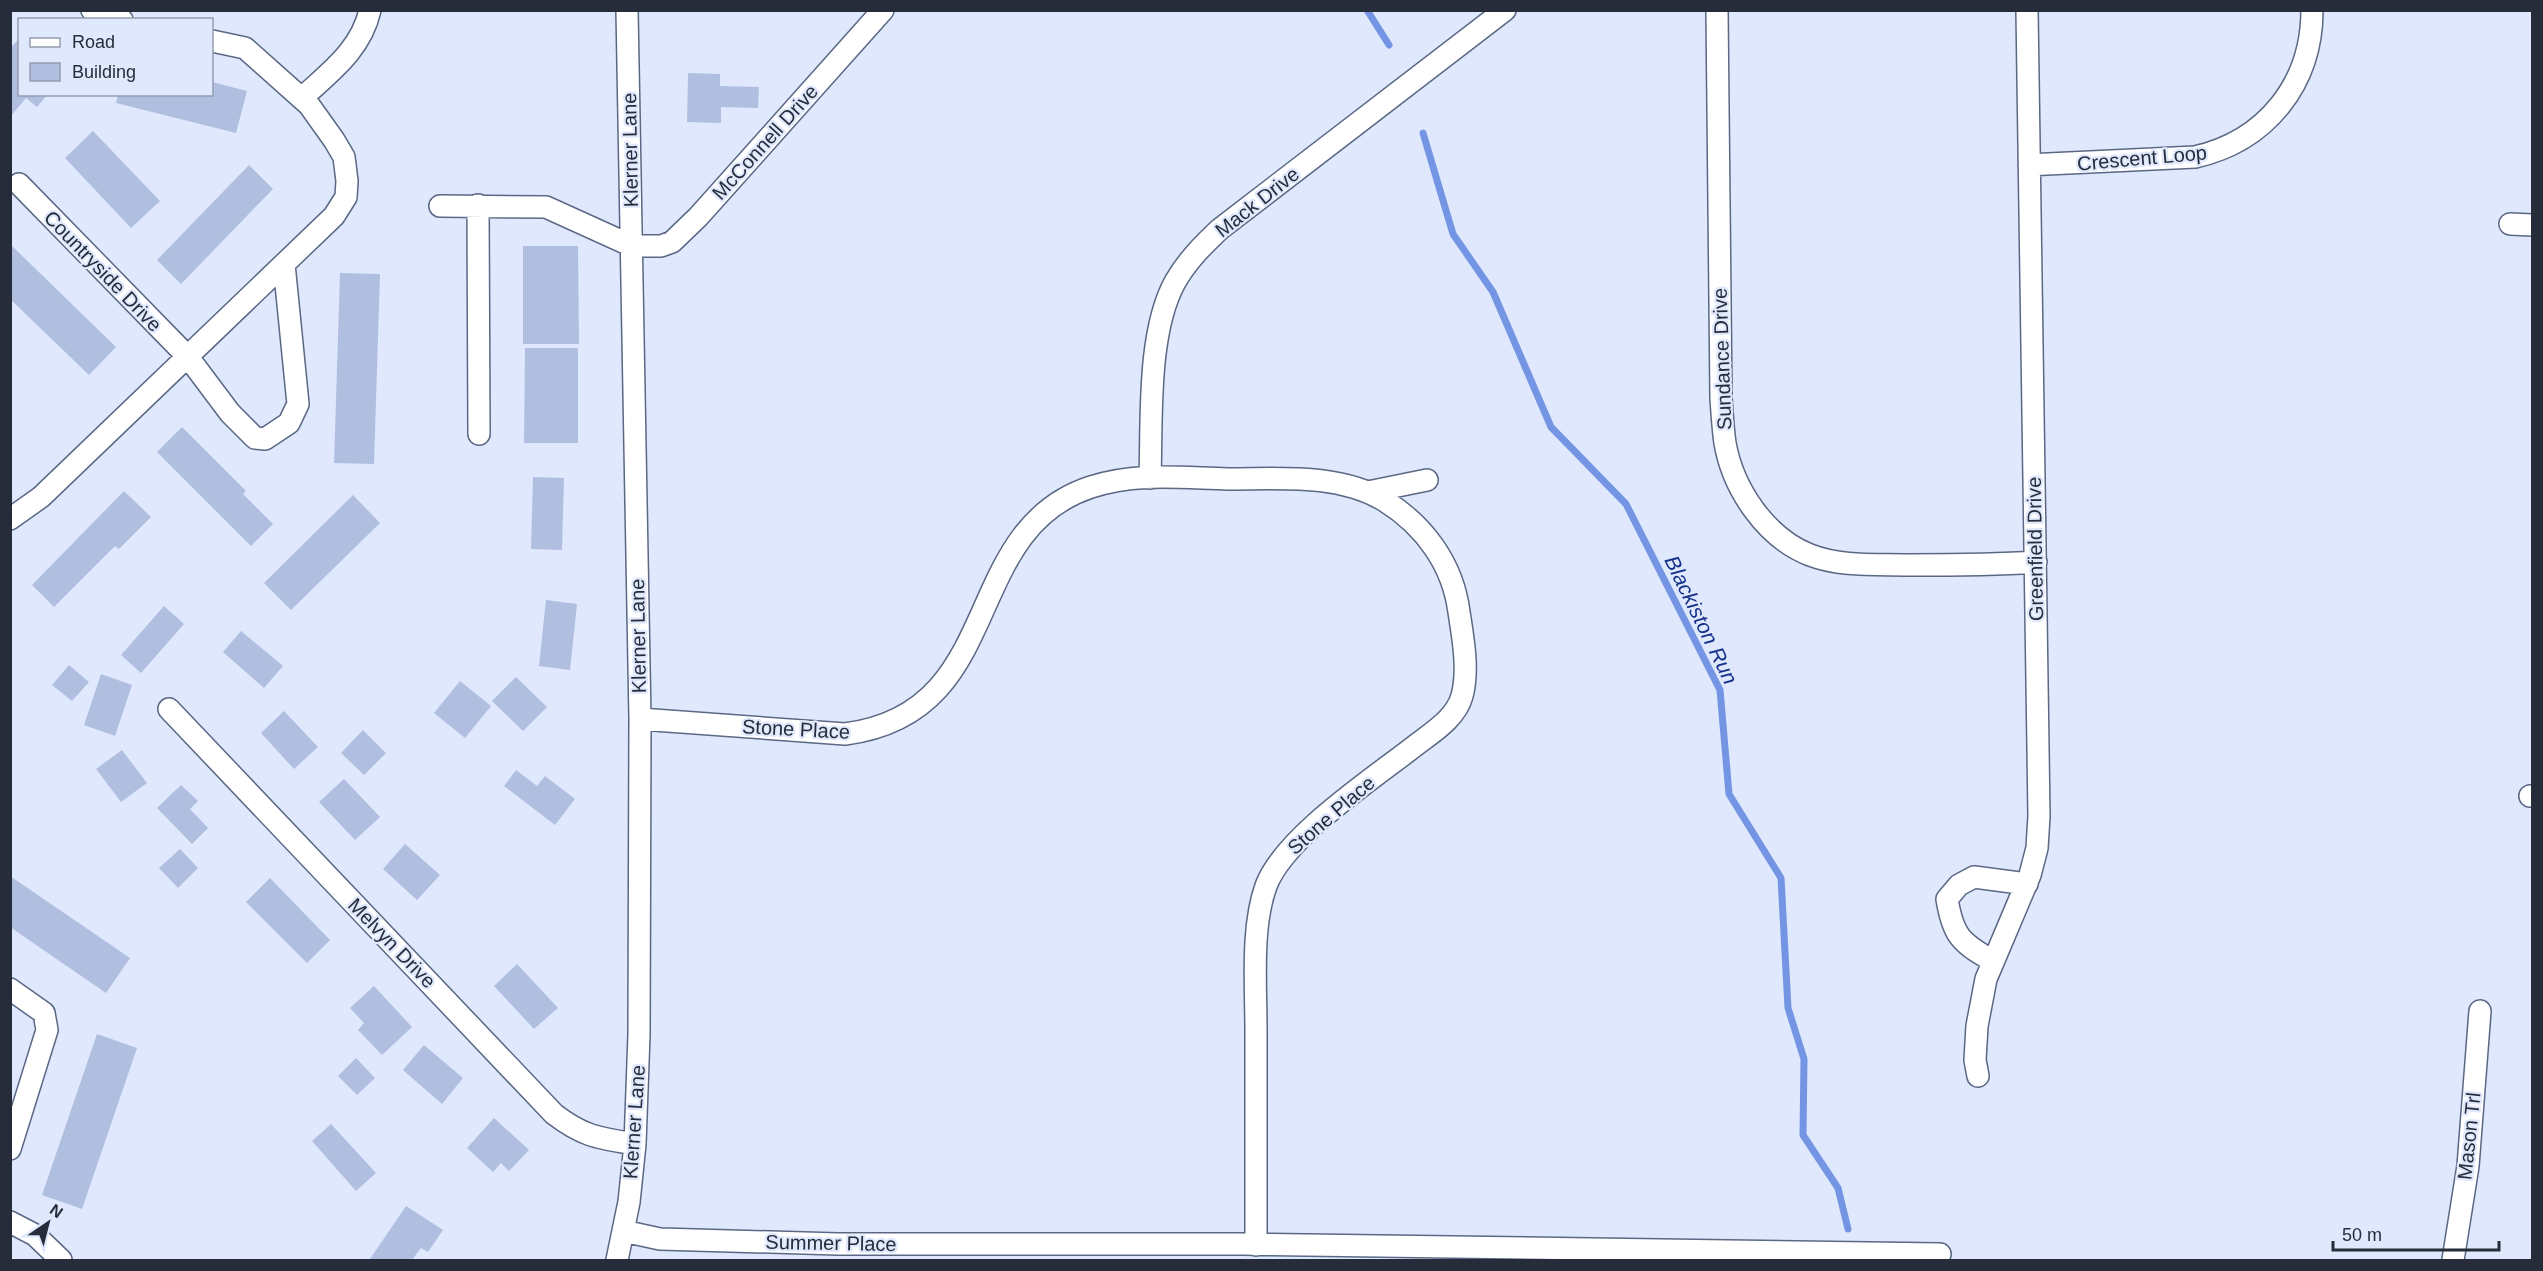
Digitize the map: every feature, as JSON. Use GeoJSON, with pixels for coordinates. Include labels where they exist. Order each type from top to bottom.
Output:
{"type":"FeatureCollection","features":[{"type":"Feature","properties":{"kind":"street"},"geometry":{"type":"LineString","coordinates":[[92,10],[116,18]]}},
{"type":"Feature","properties":{"kind":"street"},"geometry":{"type":"LineString","coordinates":[[302,98],[353,50],[366,28],[370,10]]}},
{"type":"Feature","properties":{"kind":"street","name":"Klerner Lane"},"geometry":{"type":"LineString","coordinates":[[617,1260],[629,1202],[635,1144],[639,1035],[640,719],[627,10]]}},
{"type":"Feature","properties":{"kind":"street","name":"McConnell Drive"},"geometry":{"type":"LineString","coordinates":[[632,246],[662,246],[672,242],[683,233],[883,10]]}},
{"type":"Feature","properties":{"kind":"street","name":"Mack Drive"},"geometry":{"type":"LineString","coordinates":[[1150,478],[1153,386],[1160,325],[1165,304],[1186,264],[1220,229],[1505,10]]}},
{"type":"Feature","properties":{"kind":"street","name":"Sundance Drive"},"geometry":{"type":"LineString","coordinates":[[1717,10],[1721,398],[1725,445],[1732,468],[1753,510],[1789,544],[1810,555],[1857,564],[1975,565],[2036,562]]}},
{"type":"Feature","properties":{"kind":"street","name":"Greenfield Drive"},"geometry":{"type":"LineString","coordinates":[[1978,1076],[1975,1060],[1977,1026],[1986,979],[2027,884],[2037,848],[2039,816],[2027,10]]}},
{"type":"Feature","properties":{"kind":"street","name":"Crescent Loop"},"geometry":{"type":"LineString","coordinates":[[2030,165],[2195,157],[2217,152],[2238,142],[2257,130],[2274,114],[2287,96],[2307,55],[2312,10]]}},
{"type":"Feature","properties":{"kind":"street"},"geometry":{"type":"LineString","coordinates":[[10,519],[41,497],[188,357],[334,216],[346,197],[344,157],[322,122],[302,98],[245,48],[213,41]]}},
{"type":"Feature","properties":{"kind":"street","name":"Countryside Drive"},"geometry":{"type":"LineString","coordinates":[[19,184],[188,357],[230,413],[255,438],[265,439],[289,423],[298,404],[284,264]]}},
{"type":"Feature","properties":{"kind":"street"},"geometry":{"type":"LineString","coordinates":[[478,205],[479,434]]}},
{"type":"Feature","properties":{"kind":"street"},"geometry":{"type":"LineString","coordinates":[[440,206],[546,207],[632,246]]}},
{"type":"Feature","properties":{"kind":"street"},"geometry":{"type":"LineString","coordinates":[[2510,225],[2532,225]]}},
{"type":"Feature","properties":{"kind":"street","name":"Stone Place"},"geometry":{"type":"LineString","coordinates":[[640,719],[845,734],[869,731],[893,724],[915,711],[935,693],[953,670],[966,648],[1001,570],[1030,527],[1048,509],[1089,487],[1111,481],[1182,476],[1309,479],[1357,487],[1400,510],[1419,528],[1448,569],[1456,592],[1463,640],[1462,698],[1453,714],[1438,728],[1293,844],[1278,863],[1266,886],[1260,910],[1256,982],[1256,1245]]}},
{"type":"Feature","properties":{"kind":"street","name":"Stone Place"},"geometry":{"type":"LineString","coordinates":[[1368,492],[1427,480]]}},
{"type":"Feature","properties":{"kind":"street","name":"Melvyn Drive"},"geometry":{"type":"LineString","coordinates":[[169,708],[554,1114],[573,1129],[591,1137],[635,1144]]}},
{"type":"Feature","properties":{"kind":"street"},"geometry":{"type":"LineString","coordinates":[[1993,961],[1966,945],[1951,922],[1947,899],[1959,885],[1974,877],[2027,884]]}},
{"type":"Feature","properties":{"kind":"street"},"geometry":{"type":"LineString","coordinates":[[10,989],[44,1013],[47,1030],[10,1149]]}},
{"type":"Feature","properties":{"kind":"street","name":"Mason Trl"},"geometry":{"type":"LineString","coordinates":[[2453,1260],[2468,1166],[2480,1011]]}},
{"type":"Feature","properties":{"kind":"street"},"geometry":{"type":"LineString","coordinates":[[10,1222],[35,1235],[61,1260]]}},
{"type":"Feature","properties":{"kind":"street","name":"Summer Place"},"geometry":{"type":"LineString","coordinates":[[622,1231],[660,1239],[838,1244],[1256,1245],[1941,1254]]}},
{"type":"Feature","properties":{"kind":"building"},"geometry":{"type":"Polygon","coordinates":[[[18,40],[18,96],[46,96],[37,107],[26,98],[10,117],[10,48],[18,40]]]}},
{"type":"Feature","properties":{"kind":"building"},"geometry":{"type":"Polygon","coordinates":[[[688,73],[720,74],[720,86],[759,87],[758,108],[721,107],[721,123],[687,122],[688,73]]]}},
{"type":"Feature","properties":{"kind":"building"},"geometry":{"type":"Polygon","coordinates":[[[213,82],[247,91],[236,133],[116,103],[118,96],[213,96],[213,82]]]}},
{"type":"Feature","properties":{"kind":"building"},"geometry":{"type":"Polygon","coordinates":[[[93,131],[160,201],[131,228],[65,158],[93,131]]]}},
{"type":"Feature","properties":{"kind":"building"},"geometry":{"type":"Polygon","coordinates":[[[249,165],[273,189],[181,284],[157,260],[249,165]]]}},
{"type":"Feature","properties":{"kind":"building"},"geometry":{"type":"Polygon","coordinates":[[[10,244],[116,347],[89,375],[10,299],[10,244]]]}},
{"type":"Feature","properties":{"kind":"building"},"geometry":{"type":"Polygon","coordinates":[[[523,246],[578,246],[579,344],[523,344],[523,246]]]}},
{"type":"Feature","properties":{"kind":"building"},"geometry":{"type":"Polygon","coordinates":[[[340,273],[380,274],[374,464],[334,463],[340,273]]]}},
{"type":"Feature","properties":{"kind":"building"},"geometry":{"type":"Polygon","coordinates":[[[525,348],[578,348],[578,443],[524,443],[525,348]]]}},
{"type":"Feature","properties":{"kind":"building"},"geometry":{"type":"Polygon","coordinates":[[[182,427],[246,491],[243,494],[273,524],[251,546],[157,452],[182,427]]]}},
{"type":"Feature","properties":{"kind":"building"},"geometry":{"type":"Polygon","coordinates":[[[533,477],[564,478],[562,550],[531,549],[533,477]]]}},
{"type":"Feature","properties":{"kind":"building"},"geometry":{"type":"Polygon","coordinates":[[[124,491],[151,517],[119,549],[115,546],[54,607],[32,585],[124,491]]]}},
{"type":"Feature","properties":{"kind":"building"},"geometry":{"type":"Polygon","coordinates":[[[353,495],[380,523],[291,610],[264,583],[353,495]]]}},
{"type":"Feature","properties":{"kind":"building"},"geometry":{"type":"Polygon","coordinates":[[[546,600],[577,604],[570,670],[539,666],[546,600]]]}},
{"type":"Feature","properties":{"kind":"building"},"geometry":{"type":"Polygon","coordinates":[[[164,606],[184,624],[141,673],[121,655],[164,606]]]}},
{"type":"Feature","properties":{"kind":"building"},"geometry":{"type":"Polygon","coordinates":[[[241,631],[283,666],[264,688],[223,652],[241,631]]]}},
{"type":"Feature","properties":{"kind":"building"},"geometry":{"type":"Polygon","coordinates":[[[69,665],[89,682],[72,701],[52,685],[69,665]]]}},
{"type":"Feature","properties":{"kind":"building"},"geometry":{"type":"Polygon","coordinates":[[[101,674],[132,685],[115,736],[84,725],[101,674]]]}},
{"type":"Feature","properties":{"kind":"building"},"geometry":{"type":"Polygon","coordinates":[[[516,677],[547,707],[523,731],[492,701],[516,677]]]}},
{"type":"Feature","properties":{"kind":"building"},"geometry":{"type":"Polygon","coordinates":[[[460,681],[491,706],[465,738],[434,713],[460,681]]]}},
{"type":"Feature","properties":{"kind":"building"},"geometry":{"type":"Polygon","coordinates":[[[284,711],[318,747],[294,769],[261,733],[284,711]]]}},
{"type":"Feature","properties":{"kind":"building"},"geometry":{"type":"Polygon","coordinates":[[[363,730],[386,753],[364,775],[341,753],[363,730]]]}},
{"type":"Feature","properties":{"kind":"building"},"geometry":{"type":"Polygon","coordinates":[[[122,750],[147,783],[121,802],[96,769],[122,750]]]}},
{"type":"Feature","properties":{"kind":"building"},"geometry":{"type":"Polygon","coordinates":[[[516,770],[537,786],[545,776],[575,799],[555,825],[504,786],[516,770]]]}},
{"type":"Feature","properties":{"kind":"building"},"geometry":{"type":"Polygon","coordinates":[[[344,779],[380,817],[355,840],[319,802],[344,779]]]}},
{"type":"Feature","properties":{"kind":"building"},"geometry":{"type":"Polygon","coordinates":[[[181,785],[198,801],[190,809],[208,828],[192,844],[157,808],[181,785]]]}},
{"type":"Feature","properties":{"kind":"building"},"geometry":{"type":"Polygon","coordinates":[[[405,844],[440,875],[417,900],[383,869],[405,844]]]}},
{"type":"Feature","properties":{"kind":"building"},"geometry":{"type":"Polygon","coordinates":[[[180,849],[198,868],[178,888],[159,868],[180,849]]]}},
{"type":"Feature","properties":{"kind":"building"},"geometry":{"type":"Polygon","coordinates":[[[10,876],[130,958],[106,993],[10,927],[10,876]]]}},
{"type":"Feature","properties":{"kind":"building"},"geometry":{"type":"Polygon","coordinates":[[[270,878],[330,940],[307,963],[246,902],[270,878]]]}},
{"type":"Feature","properties":{"kind":"building"},"geometry":{"type":"Polygon","coordinates":[[[517,964],[558,1008],[534,1029],[494,986],[517,964]]]}},
{"type":"Feature","properties":{"kind":"building"},"geometry":{"type":"Polygon","coordinates":[[[374,986],[412,1027],[382,1055],[358,1030],[364,1023],[350,1008],[374,986]]]}},
{"type":"Feature","properties":{"kind":"building"},"geometry":{"type":"Polygon","coordinates":[[[97,1034],[137,1048],[82,1209],[42,1195],[97,1034]]]}},
{"type":"Feature","properties":{"kind":"building"},"geometry":{"type":"Polygon","coordinates":[[[424,1045],[463,1078],[442,1104],[403,1070],[424,1045]]]}},
{"type":"Feature","properties":{"kind":"building"},"geometry":{"type":"Polygon","coordinates":[[[356,1058],[375,1078],[357,1095],[338,1076],[356,1058]]]}},
{"type":"Feature","properties":{"kind":"building"},"geometry":{"type":"Polygon","coordinates":[[[494,1118],[529,1150],[509,1171],[501,1163],[493,1172],[467,1148],[494,1118]]]}},
{"type":"Feature","properties":{"kind":"building"},"geometry":{"type":"Polygon","coordinates":[[[331,1124],[376,1173],[356,1191],[312,1141],[331,1124]]]}},
{"type":"Feature","properties":{"kind":"building"},"geometry":{"type":"Polygon","coordinates":[[[406,1206],[443,1230],[428,1252],[421,1248],[412,1260],[370,1259],[406,1206]]]}},
{"type":"Feature","properties":{"kind":"waterway","name":"Blackiston Run"},"geometry":{"type":"LineString","coordinates":[[1367,10],[1389,45]]}},
{"type":"Feature","properties":{"kind":"waterway","name":"Blackiston Run"},"geometry":{"type":"LineString","coordinates":[[1423,133],[1453,234],[1493,292],[1551,427],[1626,504],[1720,690],[1729,794],[1781,878],[1788,1008],[1804,1059],[1803,1135],[1838,1188],[1848,1229]]}}]}
